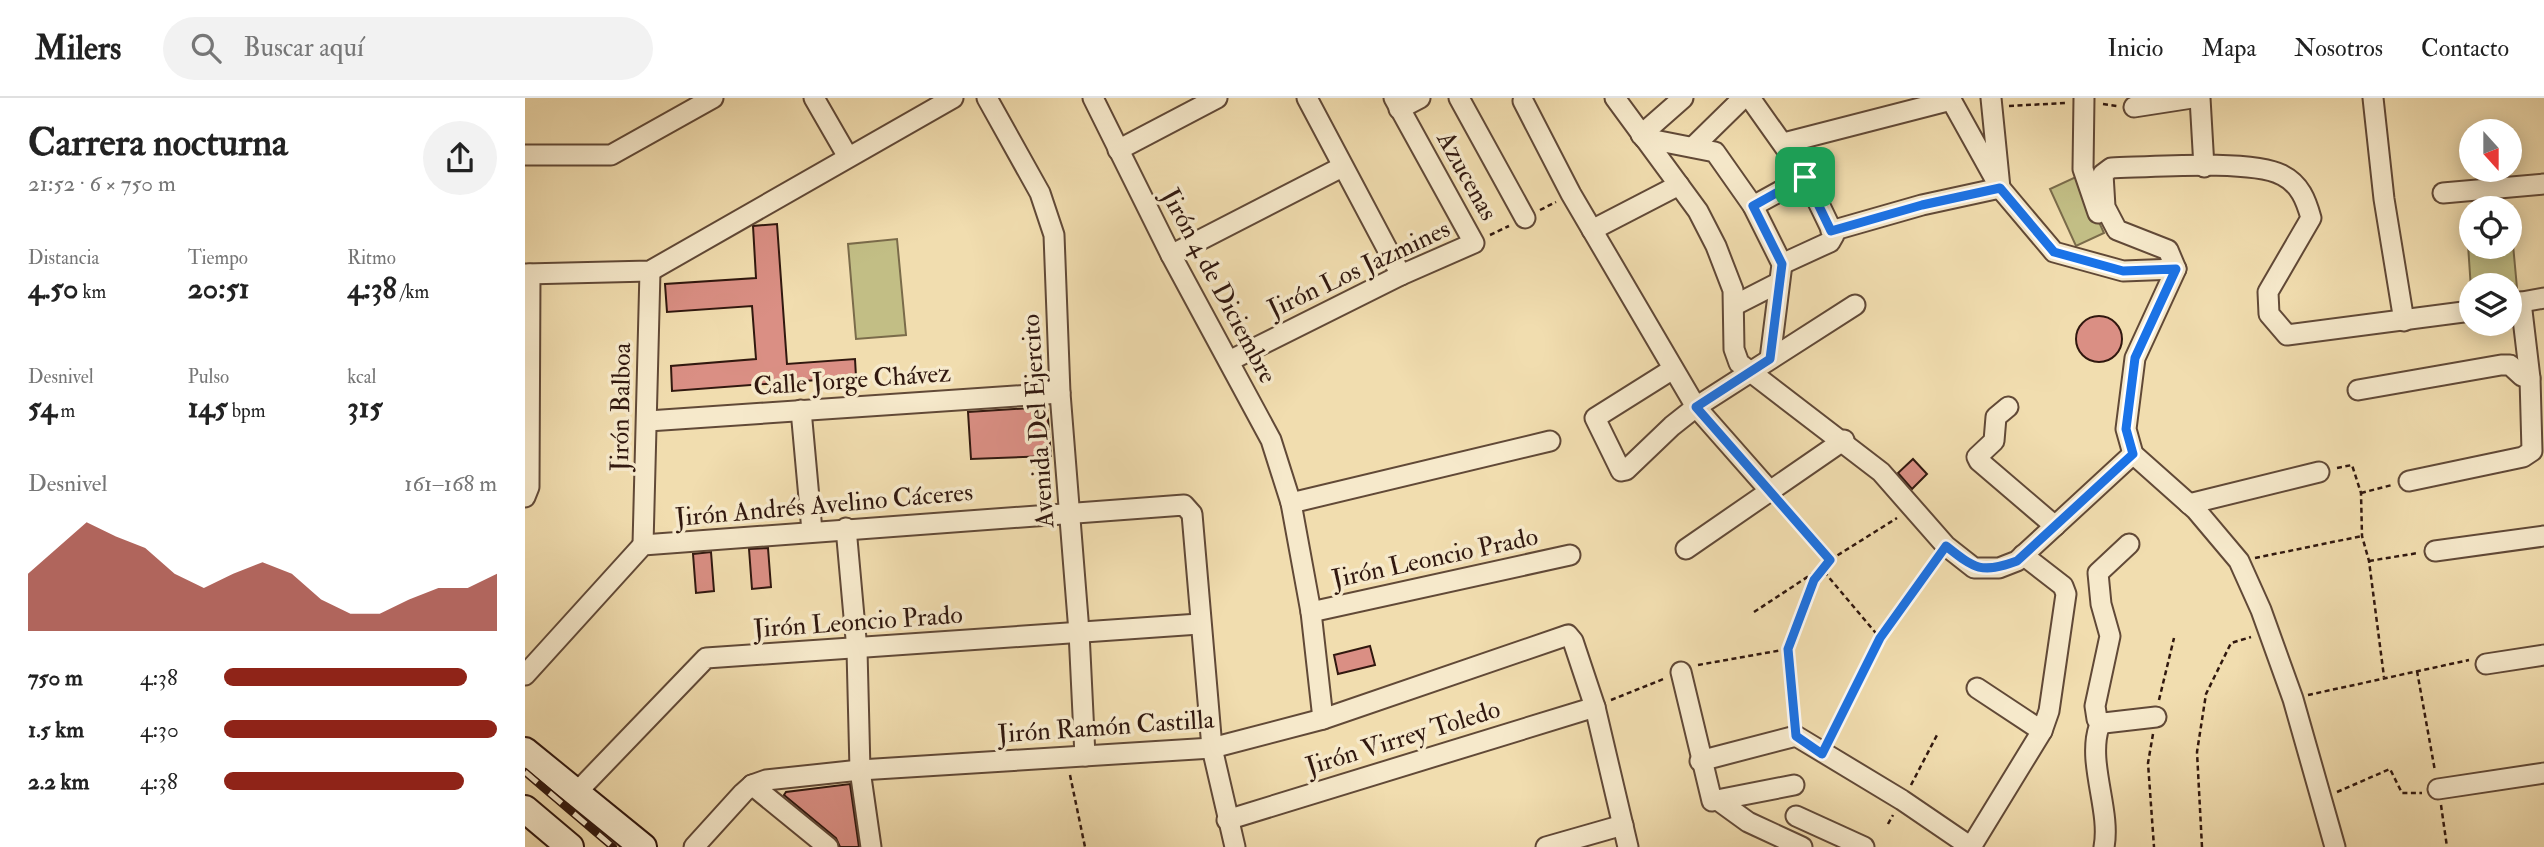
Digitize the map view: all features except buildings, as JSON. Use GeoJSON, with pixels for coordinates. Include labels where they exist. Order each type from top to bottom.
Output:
{"type":"FeatureCollection","features":[{"type":"Feature","properties":{"kind":"street"},"geometry":{"type":"LineString","coordinates":[[525,155],[611,155],[713,98]]}},
{"type":"Feature","properties":{"kind":"street"},"geometry":{"type":"LineString","coordinates":[[814,98],[848,157]]}},
{"type":"Feature","properties":{"kind":"street"},"geometry":{"type":"LineString","coordinates":[[525,497],[529,487],[527,274],[650,271],[953,98]]}},
{"type":"Feature","properties":{"kind":"street","name":"Avenida Del Ejercito"},"geometry":{"type":"LineString","coordinates":[[987,98],[1048,213],[1053,234],[1060,393],[1079,632],[1084,756]]}},
{"type":"Feature","properties":{"kind":"street","name":"Jirón 4 de Diciembre"},"geometry":{"type":"LineString","coordinates":[[1093,98],[1171,255],[1272,440],[1291,503],[1311,612],[1323,719]]}},
{"type":"Feature","properties":{"kind":"street"},"geometry":{"type":"LineString","coordinates":[[1118,150],[1217,98]]}},
{"type":"Feature","properties":{"kind":"street"},"geometry":{"type":"LineString","coordinates":[[1307,98],[1401,275]]}},
{"type":"Feature","properties":{"kind":"street"},"geometry":{"type":"LineString","coordinates":[[1396,104],[1420,98]]}},
{"type":"Feature","properties":{"kind":"street"},"geometry":{"type":"LineString","coordinates":[[1459,98],[1525,218]]}},
{"type":"Feature","properties":{"kind":"street"},"geometry":{"type":"LineString","coordinates":[[1615,98],[1698,211],[1716,246],[1735,305],[1735,357],[1750,372],[1844,440],[1881,472],[1946,546],[1974,568],[1999,568],[2023,555],[2133,454]]}},
{"type":"Feature","properties":{"kind":"street"},"geometry":{"type":"LineString","coordinates":[[1642,136],[1683,98]]}},
{"type":"Feature","properties":{"kind":"street"},"geometry":{"type":"LineString","coordinates":[[1693,147],[1743,98]]}},
{"type":"Feature","properties":{"kind":"street"},"geometry":{"type":"LineString","coordinates":[[1735,305],[1830,242],[1834,236],[1805,177],[1751,98]]}},
{"type":"Feature","properties":{"kind":"street"},"geometry":{"type":"LineString","coordinates":[[2134,107],[2192,98]]}},
{"type":"Feature","properties":{"kind":"street"},"geometry":{"type":"LineString","coordinates":[[2200,98],[2204,167]]}},
{"type":"Feature","properties":{"kind":"street"},"geometry":{"type":"LineString","coordinates":[[2373,98],[2384,199],[2404,321]]}},
{"type":"Feature","properties":{"kind":"street"},"geometry":{"type":"LineString","coordinates":[[1784,143],[1951,99],[2000,188],[2054,252],[2123,271],[2176,269]]}},
{"type":"Feature","properties":{"kind":"street"},"geometry":{"type":"LineString","coordinates":[[2084,100],[2083,169],[2092,201],[2102,223],[2168,250],[2176,269],[2135,358],[2126,429],[2133,454],[2189,504],[2239,561],[2261,610],[2293,699],[2335,847]]}},
{"type":"Feature","properties":{"kind":"street"},"geometry":{"type":"LineString","coordinates":[[1523,101],[1592,230],[1696,407],[1770,491]]}},
{"type":"Feature","properties":{"kind":"street"},"geometry":{"type":"LineString","coordinates":[[1991,102],[2000,188]]}},
{"type":"Feature","properties":{"kind":"street","name":"Azucenas"},"geometry":{"type":"LineString","coordinates":[[1396,104],[1475,243]]}},
{"type":"Feature","properties":{"kind":"street"},"geometry":{"type":"LineString","coordinates":[[1642,136],[1719,155],[1753,206],[1780,274],[1770,359]]}},
{"type":"Feature","properties":{"kind":"street"},"geometry":{"type":"LineString","coordinates":[[2117,230],[2105,207],[2102,187],[2102,174],[2111,168],[2240,166],[2282,174],[2305,195],[2311,218],[2269,292],[2269,314],[2287,335],[2459,312]]}},
{"type":"Feature","properties":{"kind":"street"},"geometry":{"type":"LineString","coordinates":[[1171,255],[1342,167]]}},
{"type":"Feature","properties":{"kind":"street"},"geometry":{"type":"LineString","coordinates":[[1753,206],[1805,177]]}},
{"type":"Feature","properties":{"kind":"street"},"geometry":{"type":"LineString","coordinates":[[2443,193],[2544,184]]}},
{"type":"Feature","properties":{"kind":"street"},"geometry":{"type":"LineString","coordinates":[[1592,230],[1679,185]]}},
{"type":"Feature","properties":{"kind":"street"},"geometry":{"type":"LineString","coordinates":[[1831,231],[1922,205],[2000,188]]}},
{"type":"Feature","properties":{"kind":"street","name":"Jirón Los Jazmines"},"geometry":{"type":"LineString","coordinates":[[1229,361],[1401,275],[1475,243]]}},
{"type":"Feature","properties":{"kind":"street","name":"Jirón Balboa"},"geometry":{"type":"LineString","coordinates":[[643,545],[650,271]]}},
{"type":"Feature","properties":{"kind":"street"},"geometry":{"type":"LineString","coordinates":[[2522,302],[2544,299]]}},
{"type":"Feature","properties":{"kind":"street"},"geometry":{"type":"LineString","coordinates":[[1673,369],[1595,418],[1621,471],[1626,470],[1696,407],[1855,304]]}},
{"type":"Feature","properties":{"kind":"street"},"geometry":{"type":"LineString","coordinates":[[2409,481],[2523,457],[2532,451],[2530,378],[2522,336]]}},
{"type":"Feature","properties":{"kind":"street"},"geometry":{"type":"LineString","coordinates":[[2358,390],[2501,365],[2510,365],[2522,376],[2530,378]]}},
{"type":"Feature","properties":{"kind":"street","name":"Calle Jorge Chávez"},"geometry":{"type":"LineString","coordinates":[[648,421],[1060,393]]}},
{"type":"Feature","properties":{"kind":"street"},"geometry":{"type":"LineString","coordinates":[[2008,407],[1996,417],[1994,441],[1977,457],[2055,526]]}},
{"type":"Feature","properties":{"kind":"street"},"geometry":{"type":"LineString","coordinates":[[801,410],[812,531]]}},
{"type":"Feature","properties":{"kind":"street"},"geometry":{"type":"LineString","coordinates":[[1686,549],[1844,440]]}},
{"type":"Feature","properties":{"kind":"street"},"geometry":{"type":"LineString","coordinates":[[1291,503],[1550,441]]}},
{"type":"Feature","properties":{"kind":"street"},"geometry":{"type":"LineString","coordinates":[[2189,504],[2319,472]]}},
{"type":"Feature","properties":{"kind":"street","name":"Jirón Andrés Avelino Cáceres"},"geometry":{"type":"LineString","coordinates":[[525,675],[643,545],[846,528],[1184,505],[1192,514],[1199,624]]}},
{"type":"Feature","properties":{"kind":"street"},"geometry":{"type":"LineString","coordinates":[[846,528],[857,650],[860,770],[871,847]]}},
{"type":"Feature","properties":{"kind":"street"},"geometry":{"type":"LineString","coordinates":[[2435,551],[2544,536]]}},
{"type":"Feature","properties":{"kind":"street"},"geometry":{"type":"LineString","coordinates":[[2129,544],[2098,573],[2101,604],[2110,636],[2095,706],[2097,719],[2104,723],[2156,717]]}},
{"type":"Feature","properties":{"kind":"street","name":"Jirón Leoncio Prado"},"geometry":{"type":"LineString","coordinates":[[1311,612],[1570,555]]}},
{"type":"Feature","properties":{"kind":"street"},"geometry":{"type":"LineString","coordinates":[[1700,761],[1796,736],[1902,800],[1971,847],[2042,731],[2049,711],[2066,594],[2063,586],[2023,555]]}},
{"type":"Feature","properties":{"kind":"street"},"geometry":{"type":"LineString","coordinates":[[1199,624],[1212,748],[1235,847]]}},
{"type":"Feature","properties":{"kind":"street","name":"Jirón Leoncio Prado"},"geometry":{"type":"LineString","coordinates":[[577,792],[706,658],[857,650],[1199,624]]}},
{"type":"Feature","properties":{"kind":"street","name":"Jirón Ramón Castilla"},"geometry":{"type":"LineString","coordinates":[[752,785],[766,780],[860,770],[1212,748],[1323,719],[1568,635],[1573,641],[1595,707]]}},
{"type":"Feature","properties":{"kind":"street"},"geometry":{"type":"LineString","coordinates":[[2486,664],[2544,655]]}},
{"type":"Feature","properties":{"kind":"street"},"geometry":{"type":"LineString","coordinates":[[1681,672],[1710,799],[1719,801],[1748,822],[1802,847]]}},
{"type":"Feature","properties":{"kind":"street"},"geometry":{"type":"LineString","coordinates":[[1977,688],[2042,731]]}},
{"type":"Feature","properties":{"kind":"street"},"geometry":{"type":"LineString","coordinates":[[1595,707],[1628,847]]}},
{"type":"Feature","properties":{"kind":"street","name":"Jirón Virrey Toledo"},"geometry":{"type":"LineString","coordinates":[[1227,820],[1595,707]]}},
{"type":"Feature","properties":{"kind":"street"},"geometry":{"type":"LineString","coordinates":[[2104,723],[2097,733],[2104,847]]}},
{"type":"Feature","properties":{"kind":"street"},"geometry":{"type":"LineString","coordinates":[[525,751],[643,847]]}},
{"type":"Feature","properties":{"kind":"street"},"geometry":{"type":"LineString","coordinates":[[2438,789],[2544,773]]}},
{"type":"Feature","properties":{"kind":"street"},"geometry":{"type":"LineString","coordinates":[[694,847],[752,785],[828,847]]}},
{"type":"Feature","properties":{"kind":"street"},"geometry":{"type":"LineString","coordinates":[[1719,801],[1794,785]]}},
{"type":"Feature","properties":{"kind":"street"},"geometry":{"type":"LineString","coordinates":[[525,809],[568,846]]}},
{"type":"Feature","properties":{"kind":"street"},"geometry":{"type":"LineString","coordinates":[[1796,816],[1864,847]]}},
{"type":"Feature","properties":{"kind":"street"},"geometry":{"type":"LineString","coordinates":[[1546,847],[1623,825]]}},
{"type":"Feature","properties":{"kind":"path"},"geometry":{"type":"LineString","coordinates":[[1991,102],[2084,100],[2134,107]]}},
{"type":"Feature","properties":{"kind":"path"},"geometry":{"type":"LineString","coordinates":[[2351,465],[2361,493],[2362,536],[2369,561],[2384,677]]}},
{"type":"Feature","properties":{"kind":"path"},"geometry":{"type":"LineString","coordinates":[[2361,493],[2409,481]]}},
{"type":"Feature","properties":{"kind":"path"},"geometry":{"type":"LineString","coordinates":[[1770,491],[1830,560]]}},
{"type":"Feature","properties":{"kind":"path"},"geometry":{"type":"LineString","coordinates":[[1754,612],[1912,509]]}},
{"type":"Feature","properties":{"kind":"path"},"geometry":{"type":"LineString","coordinates":[[2239,561],[2362,536]]}},
{"type":"Feature","properties":{"kind":"path"},"geometry":{"type":"LineString","coordinates":[[1822,754],[1880,638],[1946,546]]}},
{"type":"Feature","properties":{"kind":"path"},"geometry":{"type":"LineString","coordinates":[[2369,561],[2435,551]]}},
{"type":"Feature","properties":{"kind":"path"},"geometry":{"type":"LineString","coordinates":[[1821,569],[1880,638]]}},
{"type":"Feature","properties":{"kind":"path"},"geometry":{"type":"LineString","coordinates":[[1796,736],[1788,649],[1814,580],[1821,569]]}},
{"type":"Feature","properties":{"kind":"path"},"geometry":{"type":"LineString","coordinates":[[2202,847],[2197,752],[2206,694],[2231,643],[2268,632]]}},
{"type":"Feature","properties":{"kind":"path"},"geometry":{"type":"LineString","coordinates":[[2154,847],[2148,763],[2174,638]]}},
{"type":"Feature","properties":{"kind":"path"},"geometry":{"type":"LineString","coordinates":[[2293,699],[2469,660],[2486,664]]}},
{"type":"Feature","properties":{"kind":"path"},"geometry":{"type":"LineString","coordinates":[[2417,670],[2447,847]]}},
{"type":"Feature","properties":{"kind":"path"},"geometry":{"type":"LineString","coordinates":[[1888,824],[1937,735]]}},
{"type":"Feature","properties":{"kind":"path"},"geometry":{"type":"LineString","coordinates":[[1069,769],[1085,847]]}},
{"type":"Feature","properties":{"kind":"path"},"geometry":{"type":"LineString","coordinates":[[2321,799],[2390,769],[2402,793],[2412,795],[2438,789]]}},
{"type":"Feature","properties":{"kind":"shaded area"},"geometry":{"type":"Polygon","coordinates":[[[2078,176],[2104,233],[2076,246],[2050,189],[2078,176]]]}},
{"type":"Feature","properties":{"kind":"shaded area"},"geometry":{"type":"Polygon","coordinates":[[[897,239],[906,335],[856,339],[848,244],[897,239]]]}},
{"type":"Feature","properties":{"kind":"shaded area"},"geometry":{"type":"Polygon","coordinates":[[[2469,259],[2514,259],[2516,273],[2470,273],[2469,259]]]}},
{"type":"Feature","properties":{"kind":"railway"},"geometry":{"type":"LineString","coordinates":[[525,772],[613,847]]}},
{"type":"Feature","properties":{"kind":"route"},"geometry":{"type":"LineString","coordinates":[[1805,177],[1831,231],[1922,205],[2000,188],[2054,252],[2123,271],[2176,269],[2135,358],[2126,429],[2133,454],[2017,561],[1999,568],[1974,568],[1946,546],[1880,638],[1822,754],[1796,736],[1788,649],[1814,580],[1830,560],[1696,407],[1770,359],[1782,264],[1753,206],[1805,177]]}}]}
